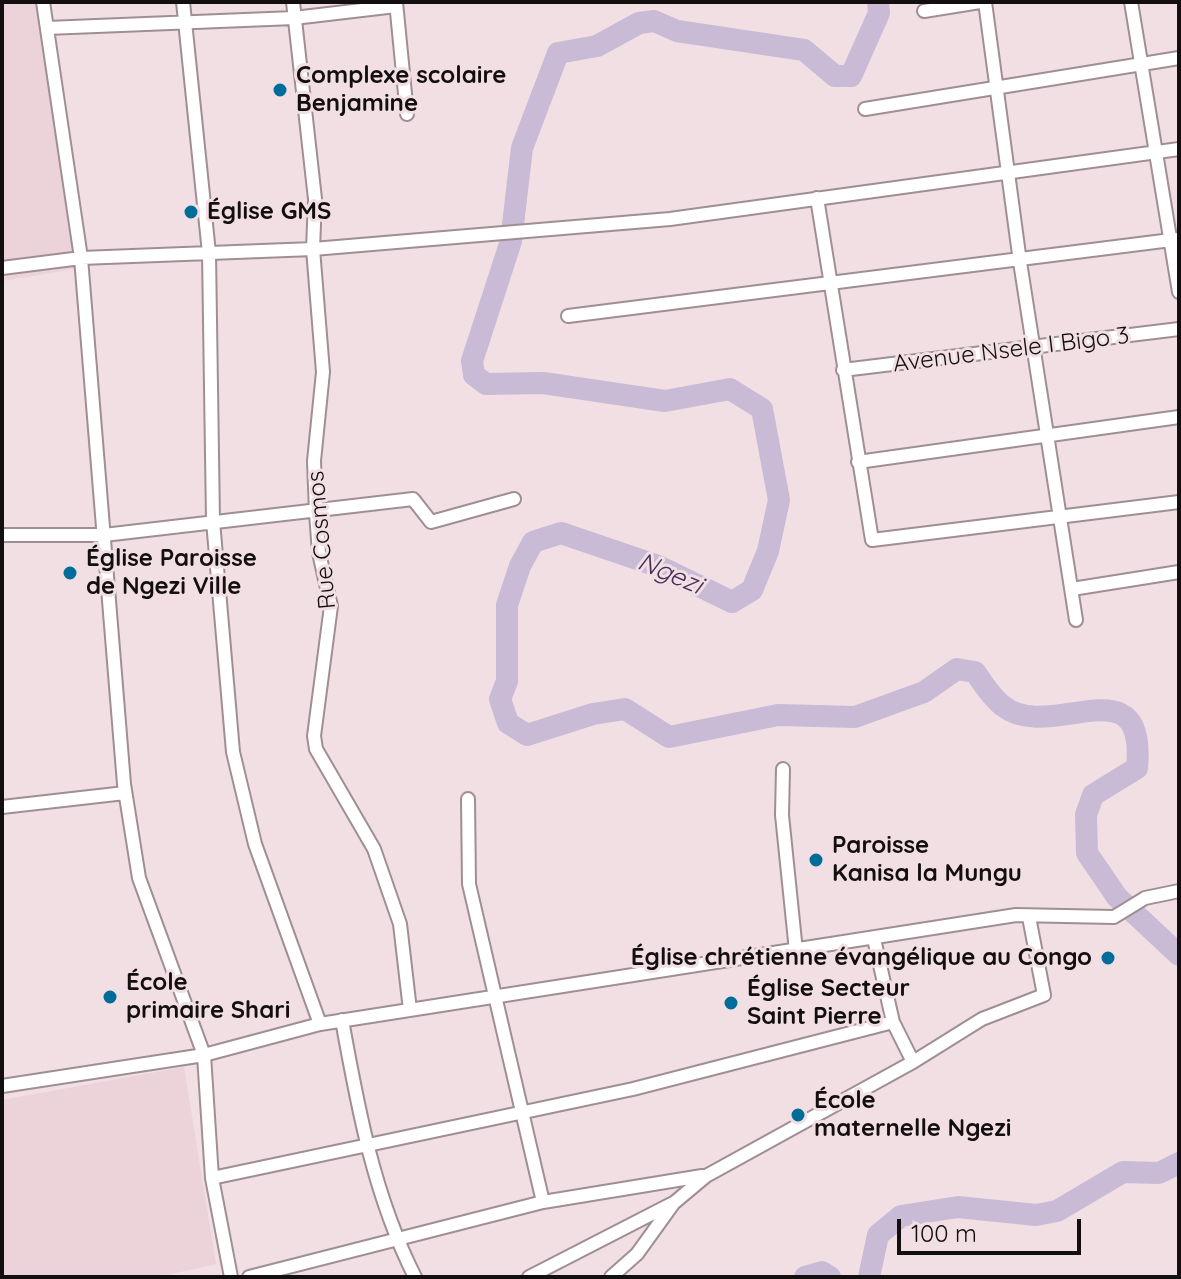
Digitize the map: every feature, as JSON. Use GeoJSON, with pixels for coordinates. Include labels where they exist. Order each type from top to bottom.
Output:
{"type":"FeatureCollection","features":[{"type":"Feature","properties":{"kind":"street"},"geometry":{"type":"LineString","coordinates":[[43,2],[81,258],[125,793],[139,878],[204,1055],[212,1178],[230,1277]]}},
{"type":"Feature","properties":{"kind":"street"},"geometry":{"type":"LineString","coordinates":[[183,2],[209,253],[213,521],[233,752],[255,844],[320,1024]]}},
{"type":"Feature","properties":{"kind":"street","name":"Rue Cosmos"},"geometry":{"type":"LineString","coordinates":[[293,2],[315,199],[313,249],[323,372],[314,461],[316,513],[319,553],[331,606],[314,736],[316,749],[374,849],[400,924],[410,1010]]}},
{"type":"Feature","properties":{"kind":"street"},"geometry":{"type":"LineString","coordinates":[[924,11],[982,2],[1076,620]]}},
{"type":"Feature","properties":{"kind":"street"},"geometry":{"type":"LineString","coordinates":[[1131,2],[1155,154],[1175,240],[1179,292]]}},
{"type":"Feature","properties":{"kind":"street"},"geometry":{"type":"LineString","coordinates":[[47,28],[183,25],[294,18],[396,4],[407,114]]}},
{"type":"Feature","properties":{"kind":"street"},"geometry":{"type":"LineString","coordinates":[[865,109],[1179,58]]}},
{"type":"Feature","properties":{"kind":"street"},"geometry":{"type":"LineString","coordinates":[[2,268],[81,258],[313,249],[670,219],[1179,149]]}},
{"type":"Feature","properties":{"kind":"street"},"geometry":{"type":"LineString","coordinates":[[817,198],[872,540],[1179,502]]}},
{"type":"Feature","properties":{"kind":"street"},"geometry":{"type":"LineString","coordinates":[[568,316],[1020,262],[1175,240]]}},
{"type":"Feature","properties":{"kind":"street","name":"Avenue Nsele I Bigo 3"},"geometry":{"type":"LineString","coordinates":[[843,370],[1179,329]]}},
{"type":"Feature","properties":{"kind":"street"},"geometry":{"type":"LineString","coordinates":[[858,462],[1179,417]]}},
{"type":"Feature","properties":{"kind":"street"},"geometry":{"type":"LineString","coordinates":[[2,535],[104,535],[213,521],[316,513],[413,499],[431,522],[514,499]]}},
{"type":"Feature","properties":{"kind":"street"},"geometry":{"type":"LineString","coordinates":[[1072,589],[1179,572]]}},
{"type":"Feature","properties":{"kind":"street"},"geometry":{"type":"LineString","coordinates":[[783,769],[782,815],[796,951]]}},
{"type":"Feature","properties":{"kind":"street"},"geometry":{"type":"LineString","coordinates":[[2,807],[125,793]]}},
{"type":"Feature","properties":{"kind":"street"},"geometry":{"type":"LineString","coordinates":[[468,799],[469,884],[543,1202]]}},
{"type":"Feature","properties":{"kind":"street"},"geometry":{"type":"LineString","coordinates":[[2,1086],[204,1055],[342,1020],[1016,915],[1123,914],[1145,898],[1179,891]]}},
{"type":"Feature","properties":{"kind":"street"},"geometry":{"type":"LineString","coordinates":[[529,1277],[675,1202],[706,1176],[913,1062],[982,1019],[1044,995],[1029,917]]}},
{"type":"Feature","properties":{"kind":"street"},"geometry":{"type":"LineString","coordinates":[[874,939],[893,1022],[913,1062]]}},
{"type":"Feature","properties":{"kind":"street"},"geometry":{"type":"LineString","coordinates":[[342,1020],[365,1144],[395,1238],[415,1277]]}},
{"type":"Feature","properties":{"kind":"street"},"geometry":{"type":"LineString","coordinates":[[212,1178],[633,1089],[893,1022]]}},
{"type":"Feature","properties":{"kind":"street"},"geometry":{"type":"LineString","coordinates":[[249,1277],[543,1202],[706,1176]]}},
{"type":"Feature","properties":{"kind":"street"},"geometry":{"type":"LineString","coordinates":[[611,1277],[637,1254],[675,1202]]}},
{"type":"Feature","properties":{"kind":"shaded area"},"geometry":{"type":"Polygon","coordinates":[[[2,2],[36,2],[75,269],[2,281],[2,2]]]}},
{"type":"Feature","properties":{"kind":"shaded area"},"geometry":{"type":"Polygon","coordinates":[[[184,1067],[216,1264],[158,1277],[2,1277],[2,1100],[184,1067]]]}},
{"type":"Feature","properties":{"kind":"waterway","name":"Ngezi"},"geometry":{"type":"LineString","coordinates":[[878,2],[879,13],[851,76],[835,76],[804,50],[677,31],[654,21],[639,23],[597,46],[558,53],[522,148],[511,241],[472,361],[474,375],[486,384],[543,383],[665,401],[730,389],[762,409],[779,500],[768,551],[752,590],[732,602],[658,566],[561,533],[533,542],[520,566],[507,605],[507,681],[500,699],[508,723],[527,735],[593,714],[625,709],[669,737],[778,715],[855,717],[924,692],[957,669],[975,672],[999,703],[1023,715],[1045,717],[1111,711],[1127,718],[1136,736],[1137,768],[1093,795],[1086,815],[1087,853],[1117,897],[1179,955]]}},
{"type":"Feature","properties":{"kind":"waterway","name":"Ngezi"},"geometry":{"type":"LineString","coordinates":[[869,1277],[878,1235],[901,1216],[958,1207],[1036,1215],[1057,1211],[1123,1172],[1159,1173],[1179,1163]]}},
{"type":"Feature","properties":{"kind":"waterway","name":"Ngezi"},"geometry":{"type":"LineString","coordinates":[[805,1277],[822,1272],[830,1277]]}},
{"type":"Feature","properties":{"kind":"place","name":"Complexe scolaire Benjamine"},"geometry":{"type":"Point","coordinates":[280,90]}},
{"type":"Feature","properties":{"kind":"place","name":"Église GMS"},"geometry":{"type":"Point","coordinates":[191,212]}},
{"type":"Feature","properties":{"kind":"place","name":"Église Paroisse de Ngezi Ville"},"geometry":{"type":"Point","coordinates":[70,573]}},
{"type":"Feature","properties":{"kind":"place","name":"Paroisse Kanisa la Mungu"},"geometry":{"type":"Point","coordinates":[816,860]}},
{"type":"Feature","properties":{"kind":"place","name":"Église chrétienne évangélique au Congo"},"geometry":{"type":"Point","coordinates":[1108,958]}},
{"type":"Feature","properties":{"kind":"place","name":"École primaire Shari"},"geometry":{"type":"Point","coordinates":[110,997]}},
{"type":"Feature","properties":{"kind":"place","name":"Église Secteur Saint Pierre"},"geometry":{"type":"Point","coordinates":[731,1003]}},
{"type":"Feature","properties":{"kind":"place","name":"École maternelle Ngezi"},"geometry":{"type":"Point","coordinates":[798,1115]}}]}
